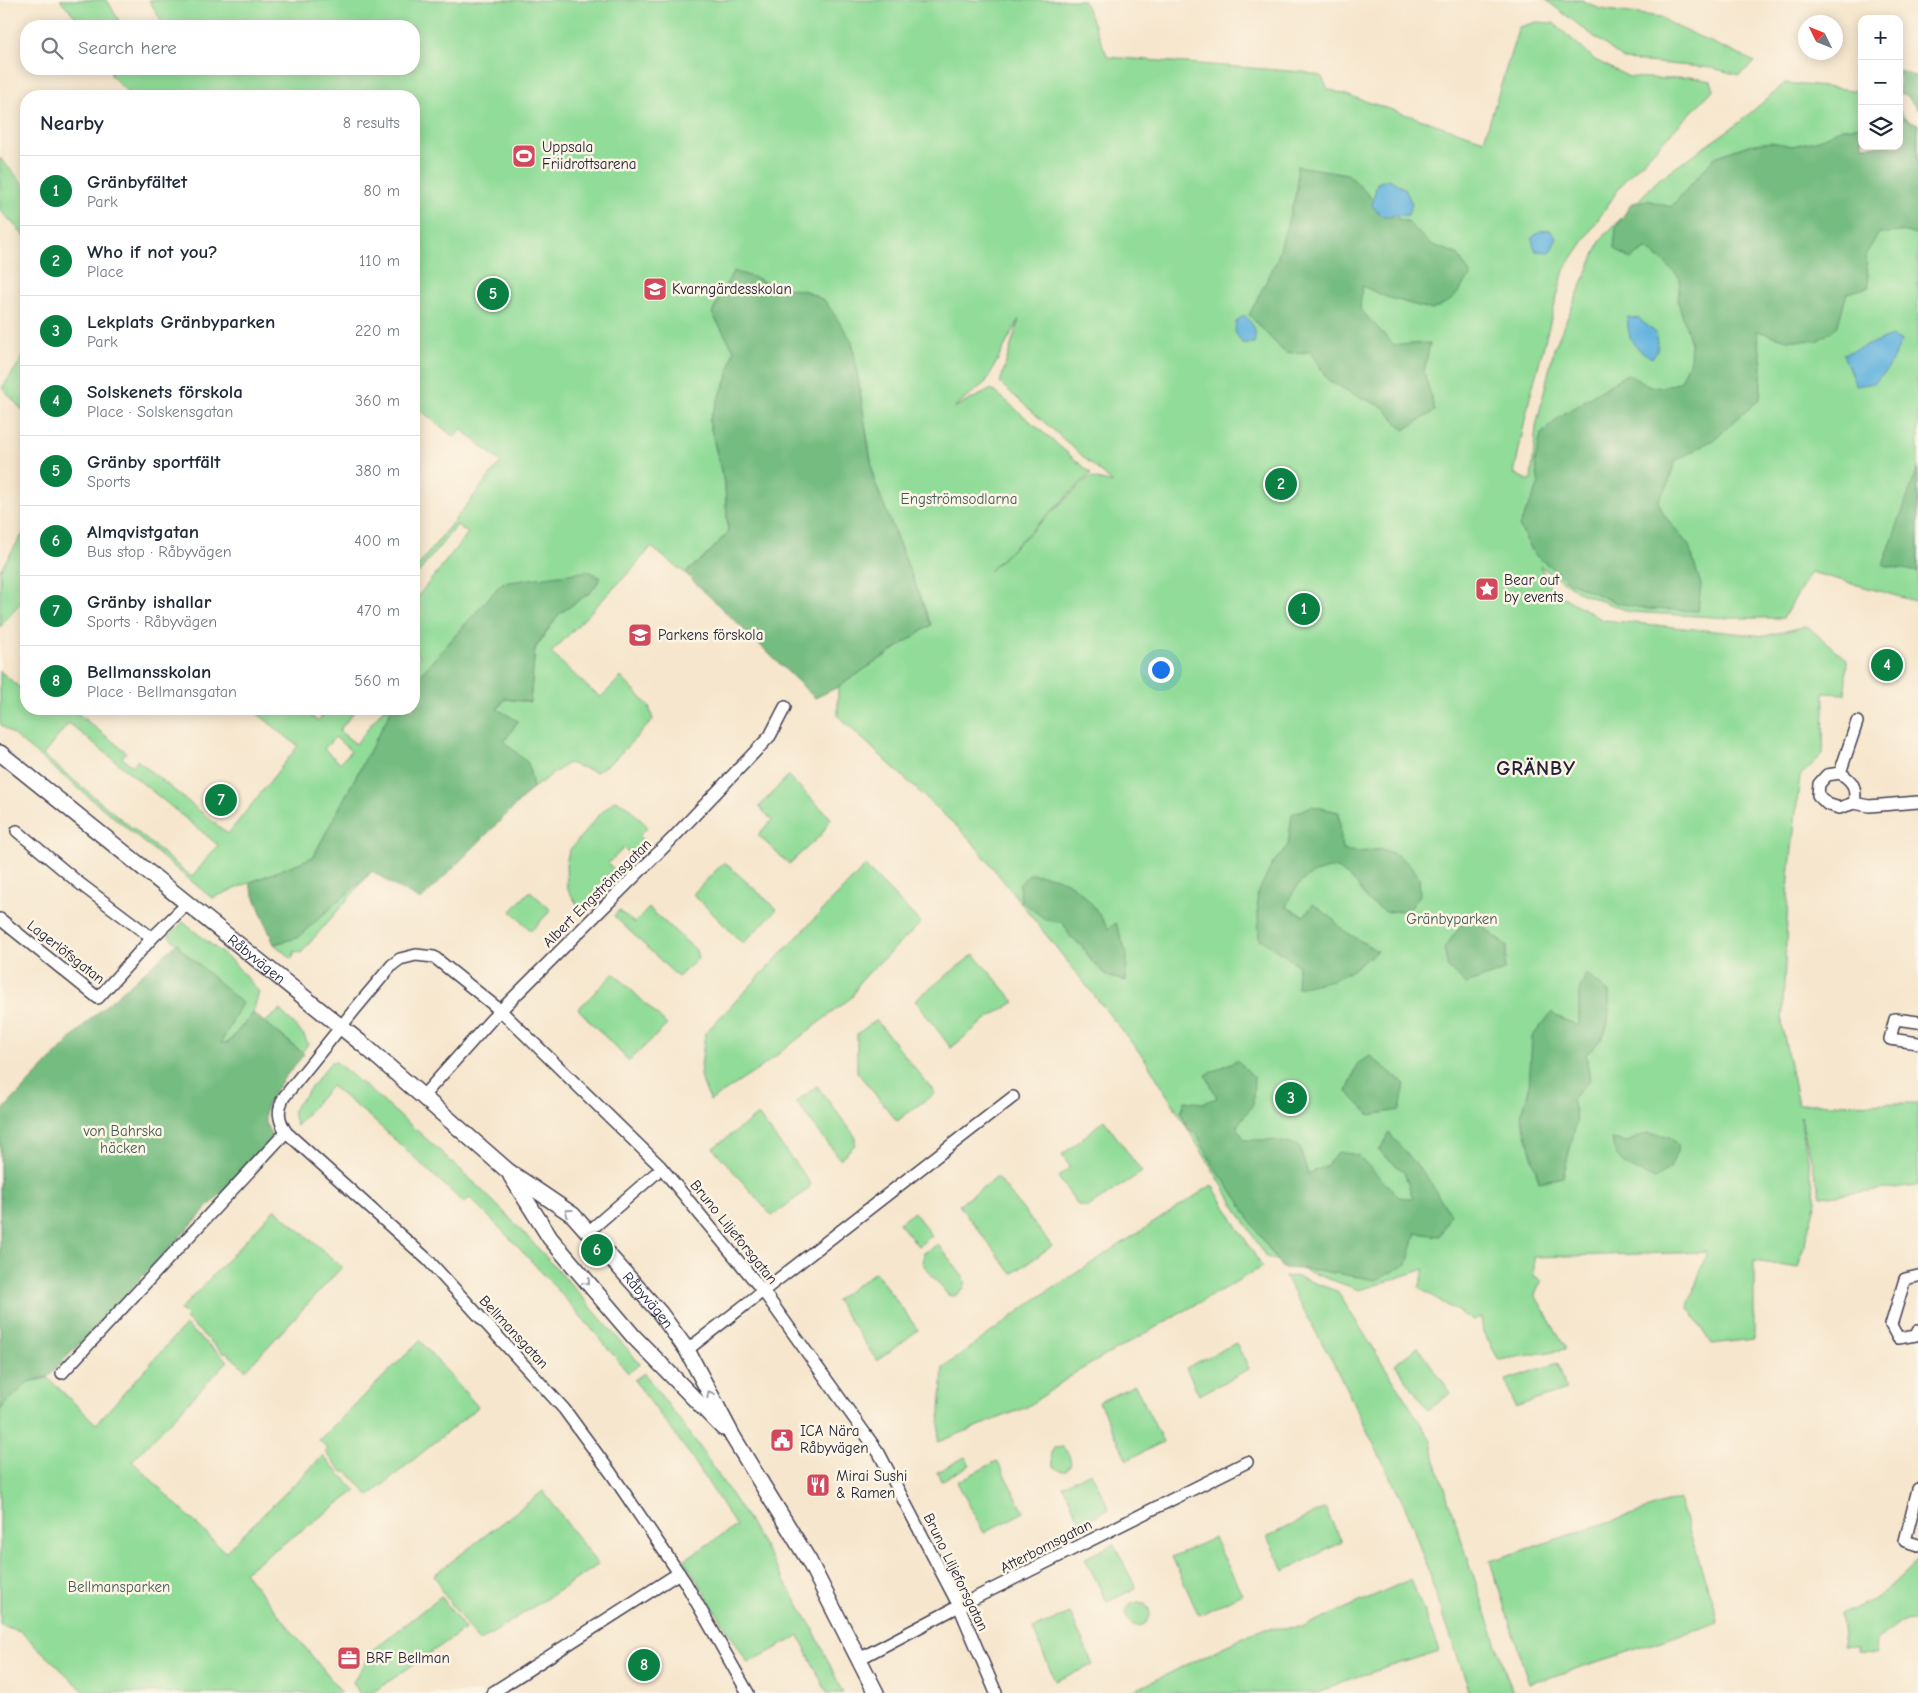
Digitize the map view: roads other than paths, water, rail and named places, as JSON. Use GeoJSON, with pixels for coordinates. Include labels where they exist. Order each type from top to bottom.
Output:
{"type":"FeatureCollection","features":[{"type":"Feature","properties":{"kind":"main road","name":"Råbyvägen"},"geometry":{"type":"LineString","coordinates":[[0,753],[340,1027],[423,1096],[508,1171],[573,1215],[660,1313],[687,1350],[733,1438],[809,1560],[876,1693]]}},
{"type":"Feature","properties":{"kind":"main road","name":"Råbyvägen"},"geometry":{"type":"LineString","coordinates":[[508,1171],[550,1238],[634,1337],[733,1438]]}},
{"type":"Feature","properties":{"kind":"street","name":"Albert Engströmsgatan"},"geometry":{"type":"LineString","coordinates":[[423,1096],[501,1010],[671,840],[770,736],[785,707]]}},
{"type":"Feature","properties":{"kind":"street"},"geometry":{"type":"LineString","coordinates":[[1840,773],[1857,722]]}},
{"type":"Feature","properties":{"kind":"street"},"geometry":{"type":"LineString","coordinates":[[1854,803],[1856,791],[1850,780],[1840,773],[1827,775],[1819,784],[1818,795],[1826,804],[1839,808],[1854,803],[1869,806],[1918,802]]}},
{"type":"Feature","properties":{"kind":"street"},"geometry":{"type":"LineString","coordinates":[[17,831],[152,938]]}},
{"type":"Feature","properties":{"kind":"street","name":"Lagerlöfsgatan"},"geometry":{"type":"LineString","coordinates":[[0,919],[98,998],[152,938],[188,904]]}},
{"type":"Feature","properties":{"kind":"street","name":"Bruno Liljeforsgatan"},"geometry":{"type":"LineString","coordinates":[[340,1027],[392,965],[400,959],[416,955],[434,957],[501,1010],[660,1166],[763,1291],[879,1453],[959,1606],[996,1693]]}},
{"type":"Feature","properties":{"kind":"street"},"geometry":{"type":"LineString","coordinates":[[1918,1022],[1894,1019],[1890,1039],[1918,1043]]}},
{"type":"Feature","properties":{"kind":"street"},"geometry":{"type":"LineString","coordinates":[[62,1373],[286,1132],[279,1118],[281,1103],[340,1027]]}},
{"type":"Feature","properties":{"kind":"street"},"geometry":{"type":"LineString","coordinates":[[687,1350],[1013,1097]]}},
{"type":"Feature","properties":{"kind":"street","name":"Bellmansgatan"},"geometry":{"type":"LineString","coordinates":[[286,1132],[428,1260],[564,1409],[611,1473],[679,1573],[748,1693]]}},
{"type":"Feature","properties":{"kind":"street"},"geometry":{"type":"LineString","coordinates":[[595,1226],[655,1174]]}},
{"type":"Feature","properties":{"kind":"street"},"geometry":{"type":"LineString","coordinates":[[1918,1276],[1905,1279],[1891,1325],[1898,1338],[1916,1335],[1918,1330]]}},
{"type":"Feature","properties":{"kind":"street","name":"Atterbomsgatan"},"geometry":{"type":"LineString","coordinates":[[859,1659],[959,1606],[1247,1462]]}},
{"type":"Feature","properties":{"kind":"street"},"geometry":{"type":"LineString","coordinates":[[1918,1489],[1905,1541],[1918,1545]]}},
{"type":"Feature","properties":{"kind":"street"},"geometry":{"type":"LineString","coordinates":[[492,1693],[679,1573]]}},
{"type":"Feature","properties":{"kind":"water"},"geometry":{"type":"Polygon","coordinates":[[[1389,179],[1405,189],[1412,204],[1408,215],[1383,216],[1372,206],[1377,183],[1389,179]]]}},
{"type":"Feature","properties":{"kind":"water"},"geometry":{"type":"Polygon","coordinates":[[[1550,230],[1557,238],[1550,252],[1536,251],[1532,238],[1540,231],[1550,230]]]}},
{"type":"Feature","properties":{"kind":"water"},"geometry":{"type":"Polygon","coordinates":[[[1244,315],[1254,328],[1254,343],[1242,343],[1235,332],[1236,322],[1244,315]]]}},
{"type":"Feature","properties":{"kind":"water"},"geometry":{"type":"Polygon","coordinates":[[[1627,317],[1639,319],[1655,332],[1658,349],[1652,358],[1632,342],[1627,317]]]}},
{"type":"Feature","properties":{"kind":"water"},"geometry":{"type":"Polygon","coordinates":[[[1892,336],[1902,341],[1887,370],[1874,383],[1856,386],[1843,354],[1892,336]]]}},
{"type":"Feature","properties":{"kind":"place","name":"Uppsala Friidrottsarena"},"geometry":{"type":"Point","coordinates":[524,156]}},
{"type":"Feature","properties":{"kind":"place","name":"Kvarngärdesskolan"},"geometry":{"type":"Point","coordinates":[655,289]}},
{"type":"Feature","properties":{"kind":"place","name":"Gränby sportfält"},"geometry":{"type":"Point","coordinates":[493,294]}},
{"type":"Feature","properties":{"kind":"place","name":"Who if not you?"},"geometry":{"type":"Point","coordinates":[1281,484]}},
{"type":"Feature","properties":{"kind":"place","name":"Bear out by events"},"geometry":{"type":"Point","coordinates":[1487,589]}},
{"type":"Feature","properties":{"kind":"place","name":"Gränbyfältet"},"geometry":{"type":"Point","coordinates":[1304,609]}},
{"type":"Feature","properties":{"kind":"place","name":"Parkens förskola"},"geometry":{"type":"Point","coordinates":[640,635]}},
{"type":"Feature","properties":{"kind":"place","name":"Solskenets förskola"},"geometry":{"type":"Point","coordinates":[1887,665]}},
{"type":"Feature","properties":{"kind":"place","name":"Gränby ishallar"},"geometry":{"type":"Point","coordinates":[221,800]}},
{"type":"Feature","properties":{"kind":"place","name":"Lekplats Gränbyparken"},"geometry":{"type":"Point","coordinates":[1291,1098]}},
{"type":"Feature","properties":{"kind":"place","name":"Almqvistgatan"},"geometry":{"type":"Point","coordinates":[597,1250]}},
{"type":"Feature","properties":{"kind":"place","name":"ICA Nära Råbyvägen"},"geometry":{"type":"Point","coordinates":[782,1440]}},
{"type":"Feature","properties":{"kind":"place","name":"Mirai Sushi & Ramen"},"geometry":{"type":"Point","coordinates":[818,1485]}},
{"type":"Feature","properties":{"kind":"place","name":"BRF Bellman"},"geometry":{"type":"Point","coordinates":[349,1658]}},
{"type":"Feature","properties":{"kind":"place","name":"Bellmansskolan"},"geometry":{"type":"Point","coordinates":[644,1665]}},
{"type":"Feature","properties":{"kind":"district","name":"GRÄNBY"},"geometry":{"type":"Point","coordinates":[1536,768]}},
{"type":"Feature","properties":{"kind":"park label","name":"Engströmsodlarna"},"geometry":{"type":"Point","coordinates":[959,499]}},
{"type":"Feature","properties":{"kind":"park label","name":"Gränbyparken"},"geometry":{"type":"Point","coordinates":[1452,919]}},
{"type":"Feature","properties":{"kind":"park label","name":"von Bahrska häcken"},"geometry":{"type":"Point","coordinates":[123,1140]}},
{"type":"Feature","properties":{"kind":"park label","name":"Bellmansparken"},"geometry":{"type":"Point","coordinates":[119,1587]}}]}
